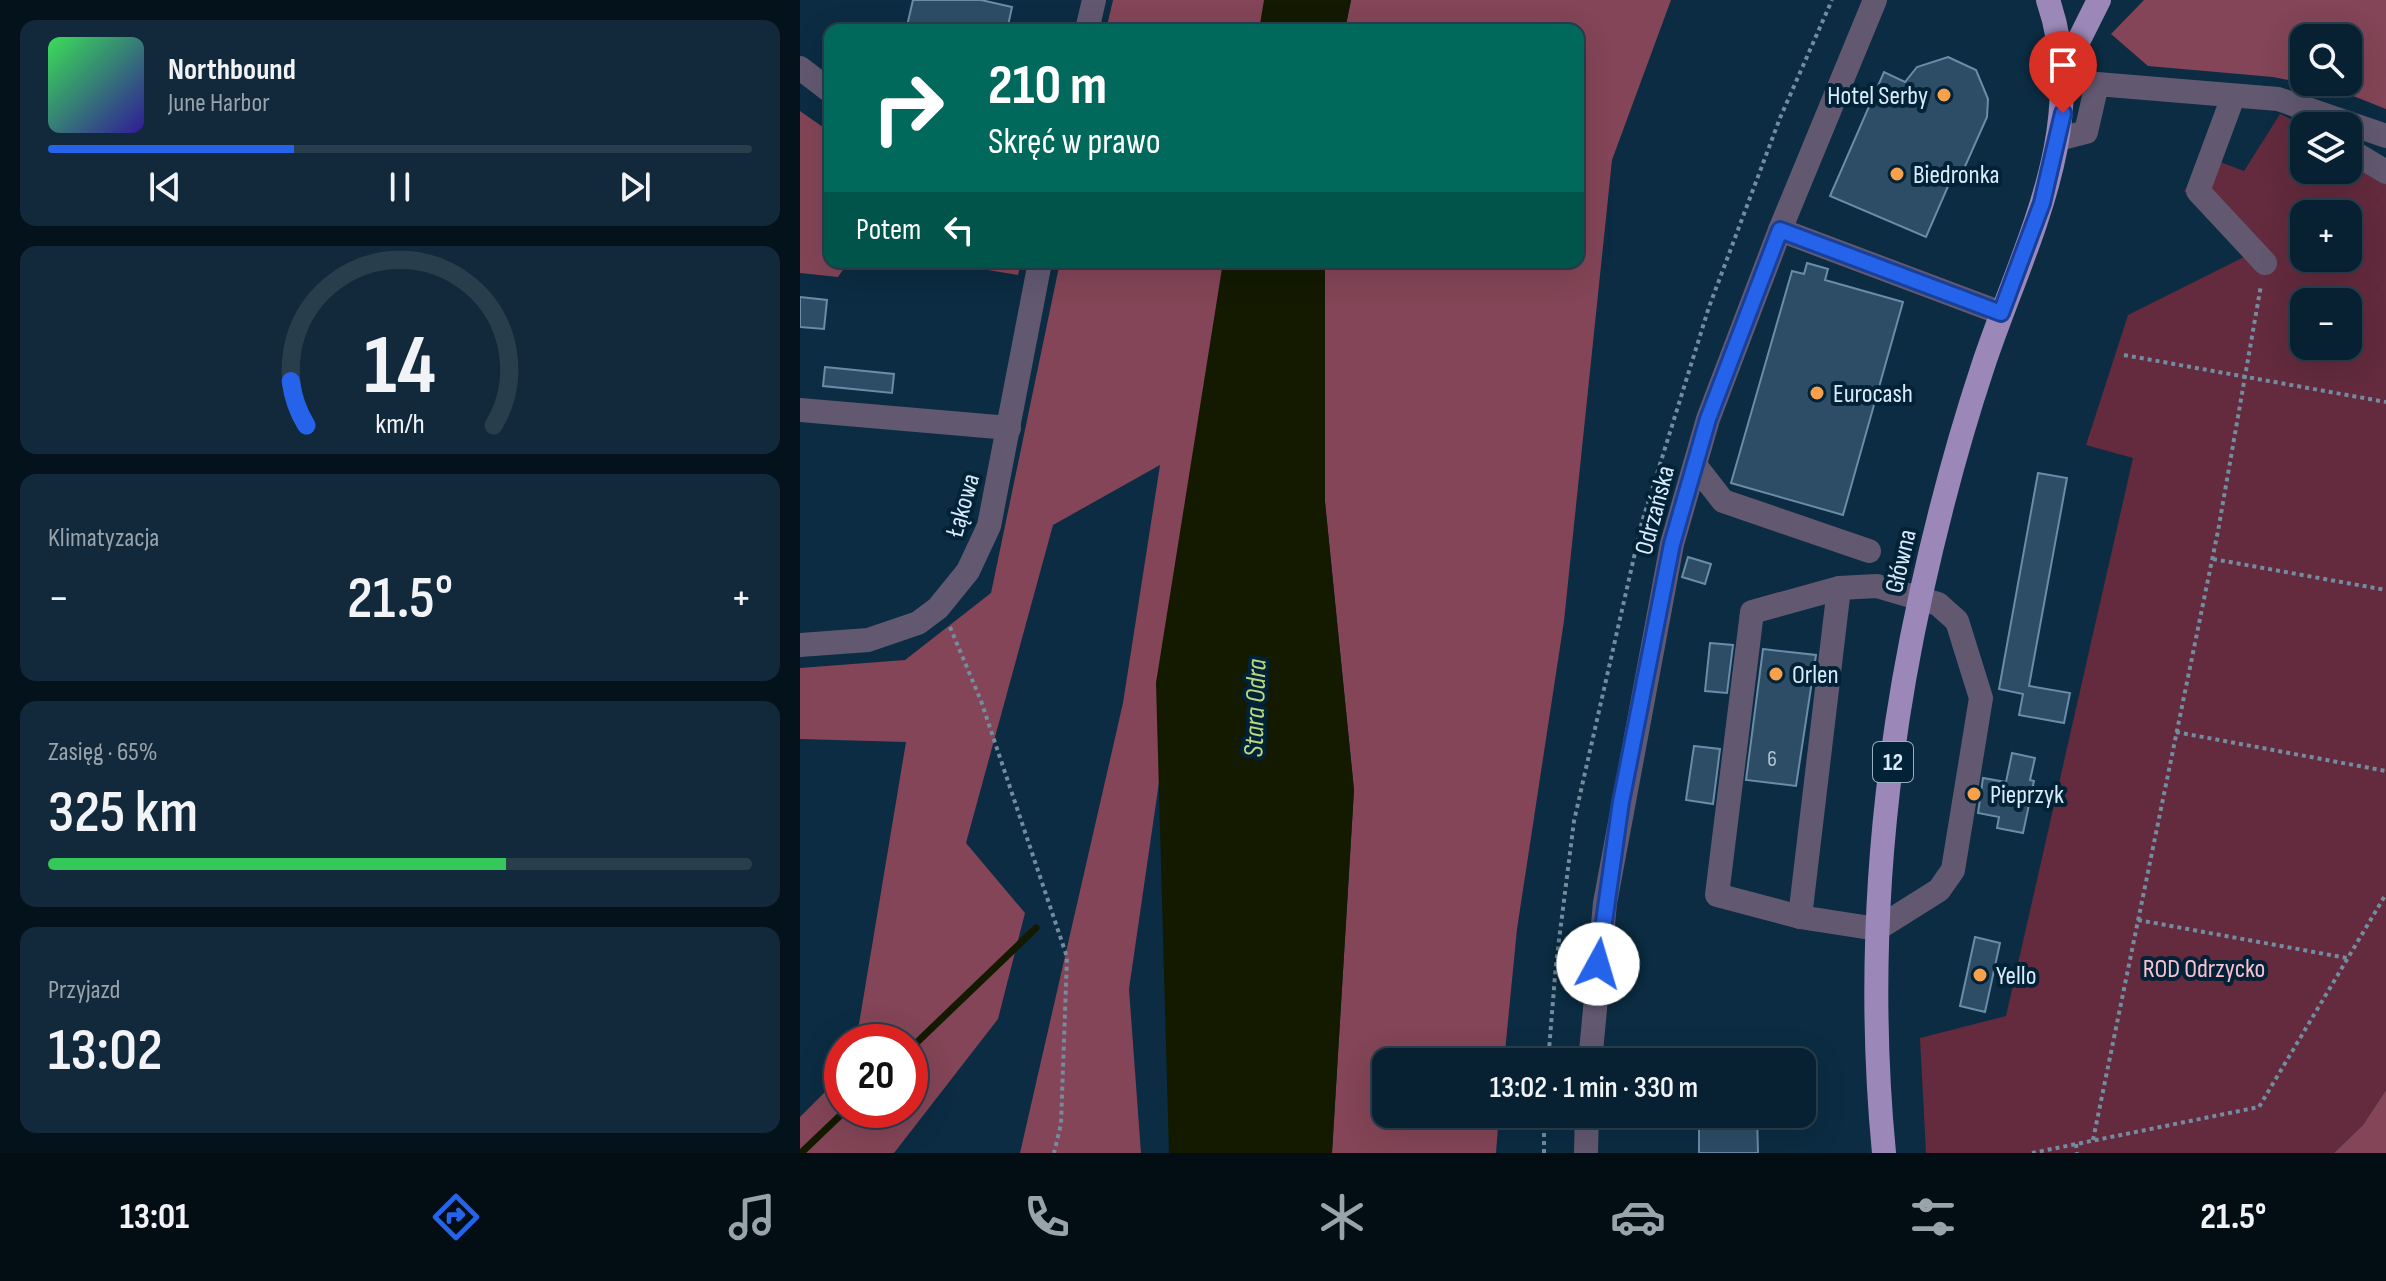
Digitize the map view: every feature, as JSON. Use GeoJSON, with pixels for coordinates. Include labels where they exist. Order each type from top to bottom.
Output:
{"type":"FeatureCollection","features":[{"type":"Feature","properties":{"kind":"main road","name":"Główna"},"geometry":{"type":"LineString","coordinates":[[1884,1153],[1875,1022],[1877,929],[1890,785],[1921,597],[1948,479],[2001,313],[2042,203],[2059,139],[2063,72],[2048,0]]}},
{"type":"Feature","properties":{"kind":"main road"},"geometry":{"type":"LineString","coordinates":[[2063,72],[2099,0]]}},
{"type":"Feature","properties":{"kind":"street"},"geometry":{"type":"LineString","coordinates":[[1088,24],[1094,0]]}},
{"type":"Feature","properties":{"kind":"street","name":"Odrzańska"},"geometry":{"type":"LineString","coordinates":[[1591,1048],[1605,903],[1621,802],[1672,544],[1695,465],[1780,230],[1875,0]]}},
{"type":"Feature","properties":{"kind":"street"},"geometry":{"type":"LineString","coordinates":[[800,68],[824,86]]}},
{"type":"Feature","properties":{"kind":"street"},"geometry":{"type":"LineString","coordinates":[[2059,139],[2086,132],[2097,84],[2287,103],[2386,136]]}},
{"type":"Feature","properties":{"kind":"street"},"geometry":{"type":"LineString","coordinates":[[2233,97],[2198,191],[2265,263]]}},
{"type":"Feature","properties":{"kind":"street"},"geometry":{"type":"LineString","coordinates":[[2287,103],[2297,112]]}},
{"type":"Feature","properties":{"kind":"street"},"geometry":{"type":"LineString","coordinates":[[2362,157],[2386,172]]}},
{"type":"Feature","properties":{"kind":"street"},"geometry":{"type":"LineString","coordinates":[[1780,230],[2001,313]]}},
{"type":"Feature","properties":{"kind":"street","name":"Łąkowa"},"geometry":{"type":"LineString","coordinates":[[800,645],[842,644],[892,634],[918,623],[953,592],[980,550],[989,526],[1039,268]]}},
{"type":"Feature","properties":{"kind":"street"},"geometry":{"type":"LineString","coordinates":[[800,410],[1009,428]]}},
{"type":"Feature","properties":{"kind":"street"},"geometry":{"type":"LineString","coordinates":[[1695,465],[1723,501],[1869,551]]}},
{"type":"Feature","properties":{"kind":"street"},"geometry":{"type":"LineString","coordinates":[[1877,586],[1921,597],[1938,604],[1957,621],[1981,698],[1953,870],[1939,890],[1877,929],[1800,917],[1717,895],[1752,612],[1839,588],[1877,586]]}},
{"type":"Feature","properties":{"kind":"street"},"geometry":{"type":"LineString","coordinates":[[1800,917],[1839,588]]}},
{"type":"Feature","properties":{"kind":"street"},"geometry":{"type":"LineString","coordinates":[[1586,1153],[1587,1128]]}},
{"type":"Feature","properties":{"kind":"path"},"geometry":{"type":"LineString","coordinates":[[1549,1048],[1574,821],[1642,522],[1709,307],[1780,118],[1832,0]]}},
{"type":"Feature","properties":{"kind":"path"},"geometry":{"type":"LineString","coordinates":[[2093,1140],[2213,559],[2265,263]]}},
{"type":"Feature","properties":{"kind":"path"},"geometry":{"type":"LineString","coordinates":[[2124,355],[2386,402]]}},
{"type":"Feature","properties":{"kind":"path"},"geometry":{"type":"LineString","coordinates":[[2213,559],[2386,590]]}},
{"type":"Feature","properties":{"kind":"path"},"geometry":{"type":"LineString","coordinates":[[938,608],[955,634],[981,701],[1067,957],[1061,1124],[1054,1153]]}},
{"type":"Feature","properties":{"kind":"path"},"geometry":{"type":"LineString","coordinates":[[2176,732],[2386,771]]}},
{"type":"Feature","properties":{"kind":"path"},"geometry":{"type":"LineString","coordinates":[[2032,1153],[2259,1107],[2386,894]]}},
{"type":"Feature","properties":{"kind":"path"},"geometry":{"type":"LineString","coordinates":[[2138,920],[2347,958]]}},
{"type":"Feature","properties":{"kind":"path"},"geometry":{"type":"LineString","coordinates":[[1544,1128],[1544,1153]]}},
{"type":"Feature","properties":{"kind":"path"},"geometry":{"type":"LineString","coordinates":[[2076,1144],[2077,1153]]}},
{"type":"Feature","properties":{"kind":"green space","name":"ROD Odrzycko"},"geometry":{"type":"Polygon","coordinates":[[[2280,114],[2290,119],[2290,184],[2362,184],[2362,153],[2386,164],[2386,1090],[2363,1125],[2334,1153],[1926,1153],[1920,1038],[2006,1016],[2133,458],[2086,445],[2128,315],[2250,254],[2184,191],[2207,157],[2244,171],[2280,114]]]}},
{"type":"Feature","properties":{"kind":"shaded area"},"geometry":{"type":"Polygon","coordinates":[[[1113,0],[1284,0],[1280,24],[1107,24],[1113,0]]]}},
{"type":"Feature","properties":{"kind":"shaded area"},"geometry":{"type":"Polygon","coordinates":[[[1351,0],[1671,0],[1612,160],[1564,621],[1517,929],[1505,1048],[1372,1048],[1372,1128],[1498,1128],[1496,1153],[1332,1153],[1354,790],[1325,502],[1325,268],[1584,268],[1584,24],[1346,24],[1351,0]]]}},
{"type":"Feature","properties":{"kind":"shaded area"},"geometry":{"type":"Polygon","coordinates":[[[2144,0],[2386,0],[2386,109],[2353,96],[2362,96],[2362,24],[2290,24],[2290,80],[2148,66],[2111,34],[2144,0]]]}},
{"type":"Feature","properties":{"kind":"shaded area"},"geometry":{"type":"Polygon","coordinates":[[[800,111],[824,128],[824,268],[844,268],[838,277],[800,273],[800,111]]]}},
{"type":"Feature","properties":{"kind":"shaded area"},"geometry":{"type":"Polygon","coordinates":[[[976,268],[1020,268],[1018,275],[976,268]]]}},
{"type":"Feature","properties":{"kind":"shaded area"},"geometry":{"type":"Polygon","coordinates":[[[1059,268],[1241,268],[1175,672],[1129,989],[1141,1153],[1020,1153],[1123,703],[1160,465],[1053,525],[966,843],[1025,913],[998,1019],[928,1109],[928,1024],[859,1024],[906,742],[800,739],[800,668],[905,660],[991,593],[1059,268]]]}},
{"type":"Feature","properties":{"kind":"shaded area"},"geometry":{"type":"Polygon","coordinates":[[[2386,1090],[2386,1153],[2334,1153],[2363,1125],[2386,1090]]]}},
{"type":"Feature","properties":{"kind":"shaded area"},"geometry":{"type":"Polygon","coordinates":[[[824,1093],[824,1128],[913,1128],[894,1153],[800,1153],[800,1117],[824,1093]]]}},
{"type":"Feature","properties":{"kind":"water"},"geometry":{"type":"Polygon","coordinates":[[[1264,0],[1351,0],[1346,24],[1260,24],[1264,0]]]}},
{"type":"Feature","properties":{"kind":"water","name":"Stara Odra"},"geometry":{"type":"Polygon","coordinates":[[[1222,268],[1325,268],[1325,502],[1354,790],[1332,1153],[1169,1153],[1156,683],[1222,268]]]}},
{"type":"Feature","properties":{"kind":"building"},"geometry":{"type":"Polygon","coordinates":[[[913,0],[981,0],[1012,7],[1008,24],[907,24],[913,0]]]}},
{"type":"Feature","properties":{"kind":"building"},"geometry":{"type":"Polygon","coordinates":[[[1948,57],[1976,70],[1988,99],[1987,117],[1959,180],[1952,177],[1926,237],[1830,196],[1884,72],[1905,82],[1917,67],[1948,57]]]}},
{"type":"Feature","properties":{"kind":"building","name":"Eurocash"},"geometry":{"type":"Polygon","coordinates":[[[1807,263],[1828,269],[1825,280],[1903,302],[1843,515],[1731,483],[1792,271],[1804,274],[1807,263]]]}},
{"type":"Feature","properties":{"kind":"building"},"geometry":{"type":"Polygon","coordinates":[[[800,297],[827,300],[824,329],[800,327],[800,297]]]}},
{"type":"Feature","properties":{"kind":"building"},"geometry":{"type":"Polygon","coordinates":[[[825,367],[894,374],[892,393],[823,386],[825,367]]]}},
{"type":"Feature","properties":{"kind":"building"},"geometry":{"type":"Polygon","coordinates":[[[2038,473],[2067,478],[2029,686],[2070,693],[2064,723],[2019,715],[2023,694],[1999,689],[2038,473]]]}},
{"type":"Feature","properties":{"kind":"building"},"geometry":{"type":"Polygon","coordinates":[[[1688,557],[1711,564],[1705,584],[1682,577],[1688,557]]]}},
{"type":"Feature","properties":{"kind":"building"},"geometry":{"type":"Polygon","coordinates":[[[1710,643],[1733,645],[1727,693],[1705,691],[1710,643]]]}},
{"type":"Feature","properties":{"kind":"building"},"geometry":{"type":"Polygon","coordinates":[[[1763,649],[1816,655],[1796,786],[1746,780],[1763,649]]]}},
{"type":"Feature","properties":{"kind":"building"},"geometry":{"type":"Polygon","coordinates":[[[1694,746],[1720,749],[1713,804],[1686,800],[1694,746]]]}},
{"type":"Feature","properties":{"kind":"building"},"geometry":{"type":"Polygon","coordinates":[[[2012,753],[2035,758],[2030,780],[2034,781],[2023,833],[1997,828],[1999,817],[1978,813],[1983,778],[2006,782],[2012,753]]]}},
{"type":"Feature","properties":{"kind":"building","name":"Yello"},"geometry":{"type":"Polygon","coordinates":[[[1975,937],[2000,943],[1985,1012],[1960,1006],[1975,937]]]}},
{"type":"Feature","properties":{"kind":"building"},"geometry":{"type":"Polygon","coordinates":[[[1699,1128],[1757,1128],[1758,1153],[1699,1153],[1699,1128]]]}},
{"type":"Feature","properties":{"kind":"waterway"},"geometry":{"type":"LineString","coordinates":[[928,1032],[1036,928]]}},
{"type":"Feature","properties":{"kind":"waterway"},"geometry":{"type":"LineString","coordinates":[[801,1153],[827,1128]]}},
{"type":"Feature","properties":{"kind":"place","name":"Hotel Serby"},"geometry":{"type":"Point","coordinates":[1944,95]}},
{"type":"Feature","properties":{"kind":"place","name":"Biedronka"},"geometry":{"type":"Point","coordinates":[1897,174]}},
{"type":"Feature","properties":{"kind":"place","name":"Eurocash"},"geometry":{"type":"Point","coordinates":[1817,393]}},
{"type":"Feature","properties":{"kind":"place","name":"Orlen"},"geometry":{"type":"Point","coordinates":[1776,674]}},
{"type":"Feature","properties":{"kind":"place","name":"Pieprzyk"},"geometry":{"type":"Point","coordinates":[1974,794]}},
{"type":"Feature","properties":{"kind":"place","name":"Yello"},"geometry":{"type":"Point","coordinates":[1980,975]}},
{"type":"Feature","properties":{"kind":"route"},"geometry":{"type":"LineString","coordinates":[[1598,964],[1621,802],[1672,544],[1708,419],[1780,230],[2001,313],[2042,203],[2063,113]]}}]}
